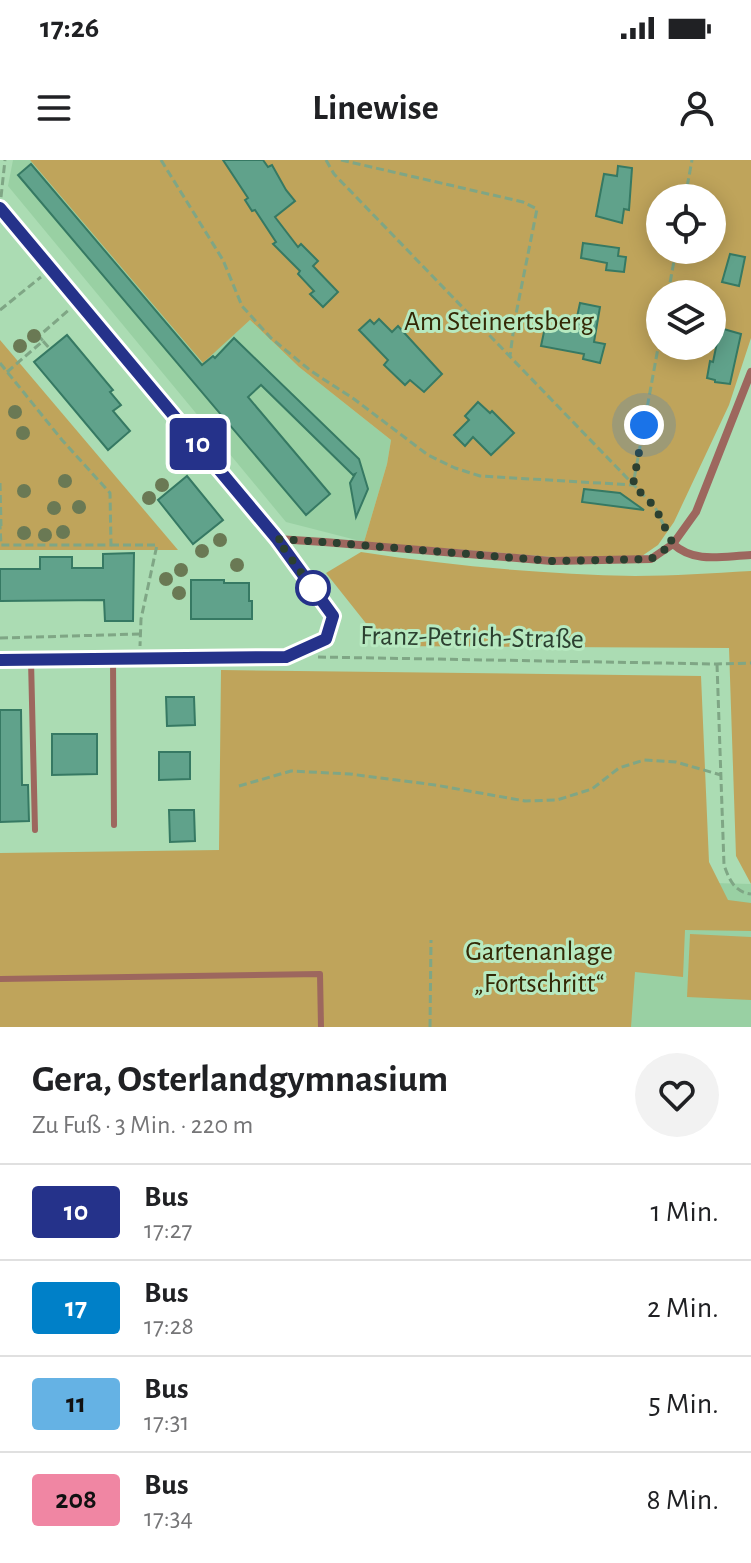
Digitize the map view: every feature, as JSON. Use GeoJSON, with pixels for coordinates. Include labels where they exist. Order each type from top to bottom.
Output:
{"type":"FeatureCollection","features":[{"type":"Feature","properties":{"kind":"street"},"geometry":{"type":"LineString","coordinates":[[0,206],[277,539],[333,616],[326,639],[286,657],[0,660]]}},
{"type":"Feature","properties":{"kind":"street"},"geometry":{"type":"LineString","coordinates":[[277,539],[552,561],[651,559],[673,544],[696,512],[751,372]]}},
{"type":"Feature","properties":{"kind":"street"},"geometry":{"type":"LineString","coordinates":[[673,544],[695,558],[751,555]]}},
{"type":"Feature","properties":{"kind":"lane"},"geometry":{"type":"LineString","coordinates":[[113,659],[114,825]]}},
{"type":"Feature","properties":{"kind":"lane"},"geometry":{"type":"LineString","coordinates":[[31,660],[35,830]]}},
{"type":"Feature","properties":{"kind":"lane"},"geometry":{"type":"LineString","coordinates":[[0,979],[320,974],[321,1027]]}},
{"type":"Feature","properties":{"kind":"path"},"geometry":{"type":"LineString","coordinates":[[0,206],[6,160]]}},
{"type":"Feature","properties":{"kind":"path"},"geometry":{"type":"LineString","coordinates":[[161,160],[223,260],[242,306],[271,338],[311,371],[428,455],[480,476],[633,485]]}},
{"type":"Feature","properties":{"kind":"path"},"geometry":{"type":"LineString","coordinates":[[326,160],[334,174],[655,507],[673,544]]}},
{"type":"Feature","properties":{"kind":"path"},"geometry":{"type":"LineString","coordinates":[[341,160],[523,202],[537,209],[510,356]]}},
{"type":"Feature","properties":{"kind":"path"},"geometry":{"type":"LineString","coordinates":[[688,184],[692,160]]}},
{"type":"Feature","properties":{"kind":"path"},"geometry":{"type":"LineString","coordinates":[[0,310],[51,269]]}},
{"type":"Feature","properties":{"kind":"path"},"geometry":{"type":"LineString","coordinates":[[50,349],[39,336],[78,302]]}},
{"type":"Feature","properties":{"kind":"path"},"geometry":{"type":"LineString","coordinates":[[7,372],[43,341]]}},
{"type":"Feature","properties":{"kind":"path"},"geometry":{"type":"LineString","coordinates":[[633,485],[656,360]]}},
{"type":"Feature","properties":{"kind":"path"},"geometry":{"type":"LineString","coordinates":[[0,363],[62,440],[110,493],[111,545]]}},
{"type":"Feature","properties":{"kind":"path"},"geometry":{"type":"LineString","coordinates":[[0,483],[1,545],[157,545],[141,619],[140,659]]}},
{"type":"Feature","properties":{"kind":"path"},"geometry":{"type":"LineString","coordinates":[[0,638],[141,634]]}},
{"type":"Feature","properties":{"kind":"path","name":"Franz-Petrich-Straße"},"geometry":{"type":"LineString","coordinates":[[318,657],[751,663]]}},
{"type":"Feature","properties":{"kind":"path"},"geometry":{"type":"LineString","coordinates":[[717,664],[724,865],[731,883],[751,894]]}},
{"type":"Feature","properties":{"kind":"path"},"geometry":{"type":"LineString","coordinates":[[239,786],[291,771],[350,774],[525,801],[557,800],[592,789],[619,768],[644,760],[676,762],[721,775]]}},
{"type":"Feature","properties":{"kind":"path"},"geometry":{"type":"LineString","coordinates":[[430,1027],[431,940]]}},
{"type":"Feature","properties":{"kind":"shaded area"},"geometry":{"type":"Polygon","coordinates":[[[13,160],[30,160],[203,362],[250,320],[299,367],[391,440],[364,542],[286,522],[8,186],[13,160]]]}},
{"type":"Feature","properties":{"kind":"shaded area"},"geometry":{"type":"Polygon","coordinates":[[[638,881],[751,884],[751,1027],[629,1027],[638,881]]]}},
{"type":"Feature","properties":{"kind":"green space","name":"Am Steinertsberg"},"geometry":{"type":"Polygon","coordinates":[[[30,160],[751,160],[751,338],[729,405],[674,522],[658,545],[639,558],[553,557],[364,542],[391,440],[299,367],[250,320],[203,363],[30,160]]]}},
{"type":"Feature","properties":{"kind":"green space"},"geometry":{"type":"Polygon","coordinates":[[[0,340],[178,550],[0,550],[0,340]]]}},
{"type":"Feature","properties":{"kind":"green space"},"geometry":{"type":"Polygon","coordinates":[[[361,552],[463,565],[566,573],[649,576],[751,571],[751,884],[736,856],[729,648],[384,646],[326,573],[361,552]]]}},
{"type":"Feature","properties":{"kind":"green space","name":"Gartenanlage „Fortschritt“"},"geometry":{"type":"Polygon","coordinates":[[[221,670],[701,676],[709,862],[728,900],[751,903],[751,931],[685,930],[683,977],[635,972],[631,1027],[0,1027],[0,853],[219,850],[221,670]]]}},
{"type":"Feature","properties":{"kind":"green space"},"geometry":{"type":"Polygon","coordinates":[[[690,934],[751,937],[751,1000],[687,997],[690,934]]]}},
{"type":"Feature","properties":{"kind":"building"},"geometry":{"type":"Polygon","coordinates":[[[223,160],[263,160],[268,167],[272,165],[295,201],[275,217],[298,247],[301,244],[318,261],[313,266],[338,292],[323,307],[310,294],[314,291],[298,274],[300,271],[273,244],[276,242],[255,210],[252,211],[245,200],[248,198],[223,160]]]}},
{"type":"Feature","properties":{"kind":"building"},"geometry":{"type":"Polygon","coordinates":[[[31,164],[202,365],[213,356],[215,358],[234,338],[359,459],[368,489],[356,517],[350,483],[355,474],[261,385],[248,397],[330,494],[306,515],[18,175],[31,164]]]}},
{"type":"Feature","properties":{"kind":"building"},"geometry":{"type":"Polygon","coordinates":[[[618,166],[632,168],[629,210],[624,209],[622,223],[596,216],[604,174],[617,176],[618,166]]]}},
{"type":"Feature","properties":{"kind":"building"},"geometry":{"type":"Polygon","coordinates":[[[583,243],[619,248],[618,256],[626,257],[624,272],[606,270],[607,263],[581,258],[583,243]]]}},
{"type":"Feature","properties":{"kind":"building"},"geometry":{"type":"Polygon","coordinates":[[[730,254],[745,257],[739,286],[723,280],[730,254]]]}},
{"type":"Feature","properties":{"kind":"building"},"geometry":{"type":"Polygon","coordinates":[[[580,303],[600,307],[594,342],[605,344],[600,363],[583,359],[584,354],[541,346],[545,327],[574,331],[580,303]]]}},
{"type":"Feature","properties":{"kind":"building"},"geometry":{"type":"Polygon","coordinates":[[[379,319],[392,332],[398,326],[442,374],[424,392],[410,380],[405,385],[384,365],[388,360],[359,330],[370,320],[374,324],[379,319]]]}},
{"type":"Feature","properties":{"kind":"building"},"geometry":{"type":"Polygon","coordinates":[[[726,330],[741,334],[730,384],[707,378],[710,361],[726,360],[726,330]]]}},
{"type":"Feature","properties":{"kind":"building"},"geometry":{"type":"Polygon","coordinates":[[[67,335],[113,390],[110,392],[121,405],[113,411],[130,431],[108,450],[34,362],[67,335]]]}},
{"type":"Feature","properties":{"kind":"building"},"geometry":{"type":"Polygon","coordinates":[[[478,402],[514,433],[491,455],[473,437],[465,446],[454,435],[469,420],[465,416],[478,402]]]}},
{"type":"Feature","properties":{"kind":"building"},"geometry":{"type":"Polygon","coordinates":[[[187,476],[223,520],[193,544],[158,500],[187,476]]]}},
{"type":"Feature","properties":{"kind":"building"},"geometry":{"type":"Polygon","coordinates":[[[584,489],[620,493],[644,510],[582,502],[584,489]]]}},
{"type":"Feature","properties":{"kind":"building"},"geometry":{"type":"Polygon","coordinates":[[[134,553],[133,621],[105,621],[104,600],[0,601],[0,569],[40,569],[40,557],[72,557],[72,568],[103,568],[103,554],[134,553]]]}},
{"type":"Feature","properties":{"kind":"building"},"geometry":{"type":"Polygon","coordinates":[[[191,580],[249,583],[252,619],[191,619],[191,580]]]}},
{"type":"Feature","properties":{"kind":"building"},"geometry":{"type":"Polygon","coordinates":[[[166,697],[194,697],[195,725],[167,726],[166,697]]]}},
{"type":"Feature","properties":{"kind":"building"},"geometry":{"type":"Polygon","coordinates":[[[0,710],[21,710],[22,785],[28,785],[29,821],[0,822],[0,710]]]}},
{"type":"Feature","properties":{"kind":"building"},"geometry":{"type":"Polygon","coordinates":[[[52,734],[97,734],[97,774],[52,775],[52,734]]]}},
{"type":"Feature","properties":{"kind":"building"},"geometry":{"type":"Polygon","coordinates":[[[159,752],[190,752],[190,779],[159,780],[159,752]]]}},
{"type":"Feature","properties":{"kind":"building"},"geometry":{"type":"Polygon","coordinates":[[[169,810],[194,810],[195,841],[170,842],[169,810]]]}},
{"type":"Feature","properties":{"kind":"bus line","name":"10"},"geometry":{"type":"LineString","coordinates":[[0,208],[277,539],[333,616],[326,639],[286,657],[0,660]]}},
{"type":"Feature","properties":{"kind":"route"},"geometry":{"type":"LineString","coordinates":[[313,588],[315,592],[277,539],[552,561],[651,559],[673,544],[655,507],[633,485],[644,425]]}}]}
